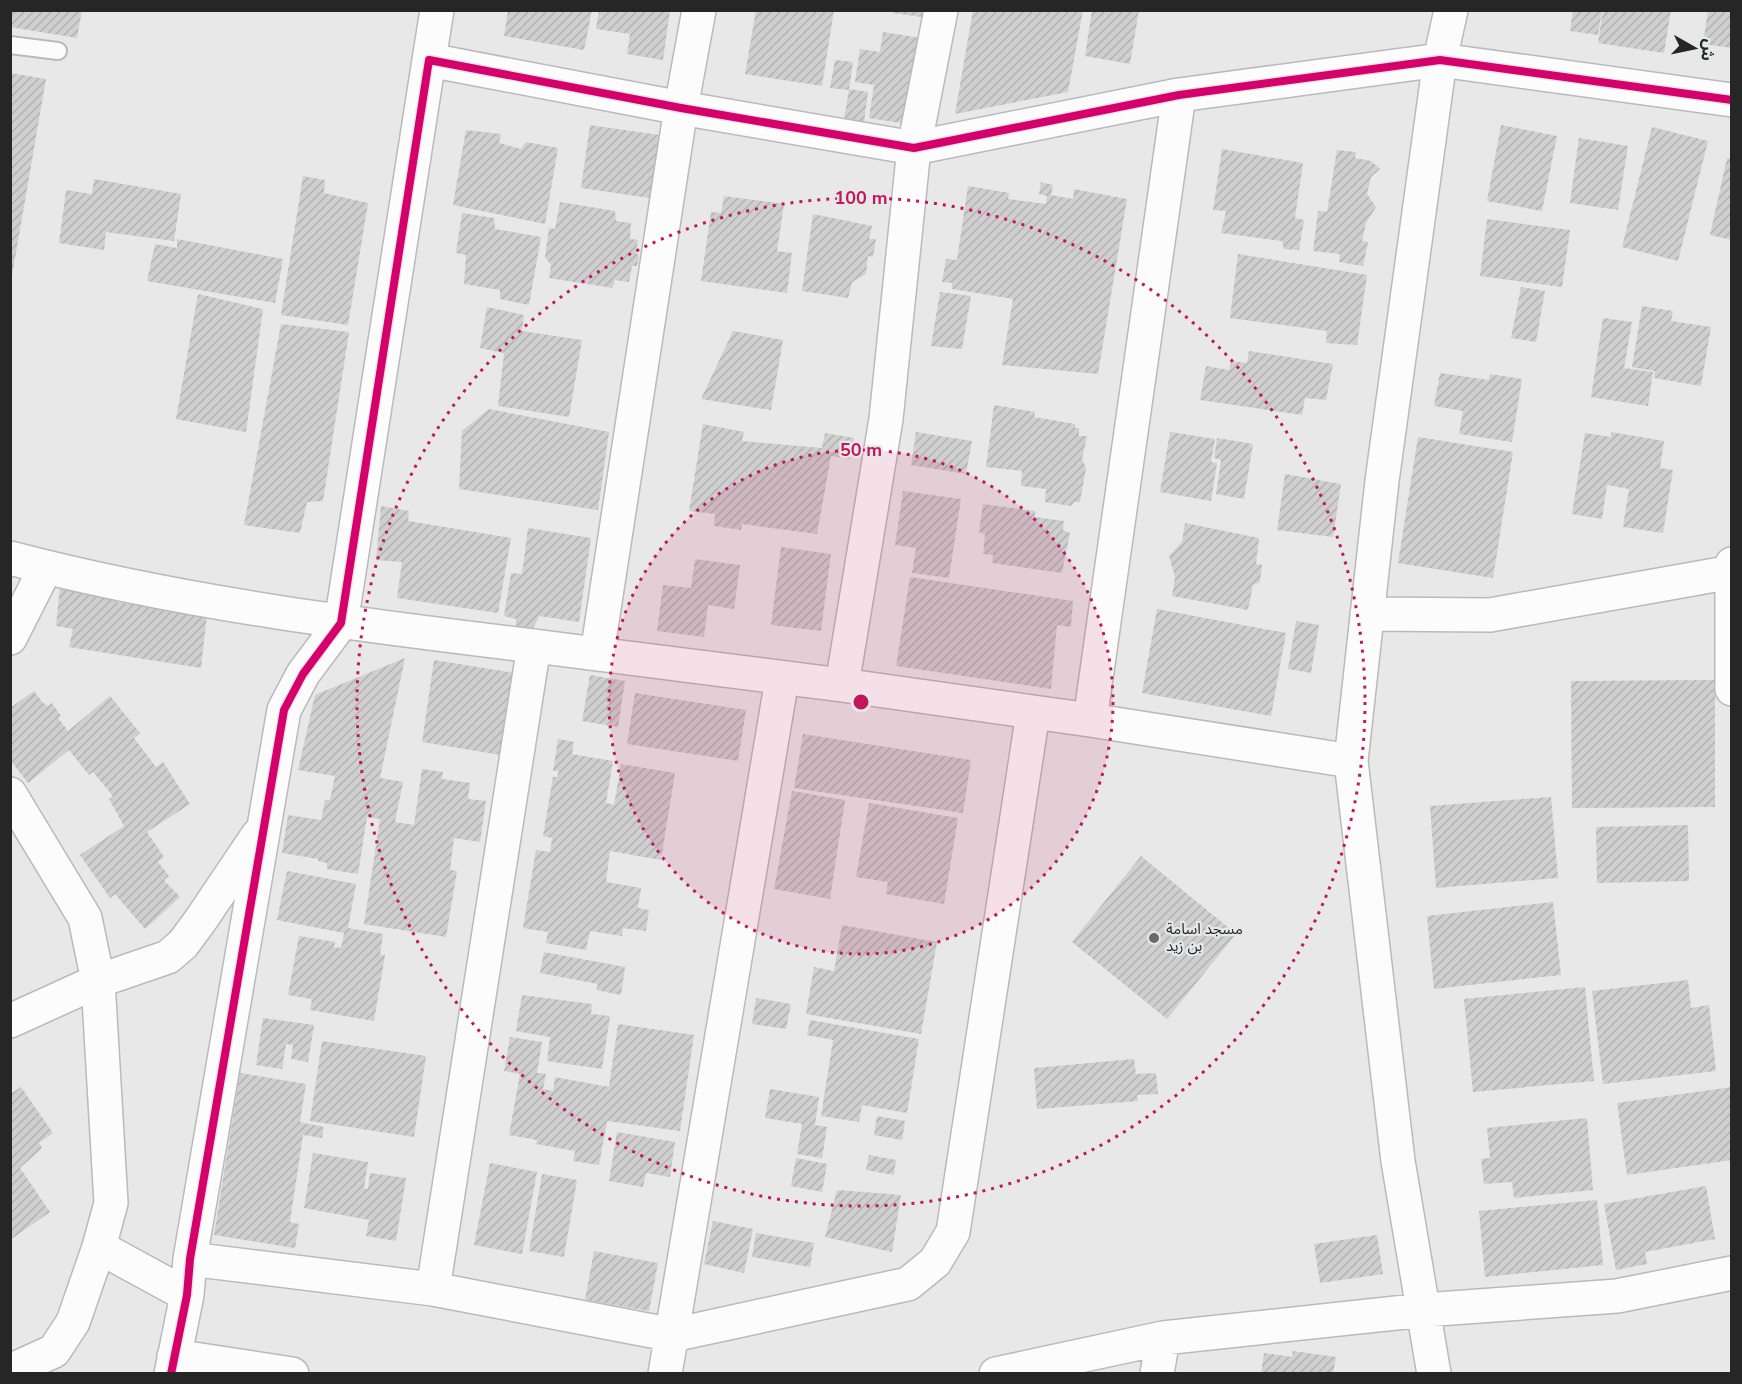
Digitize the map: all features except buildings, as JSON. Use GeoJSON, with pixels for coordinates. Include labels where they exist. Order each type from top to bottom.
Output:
{"type":"FeatureCollection","features":[{"type":"Feature","properties":{"kind":"street"},"geometry":{"type":"LineString","coordinates":[[292,1374],[172,1365],[187,1295],[190,1259],[284,710],[303,674],[341,622],[437,10]]}},
{"type":"Feature","properties":{"kind":"street"},"geometry":{"type":"LineString","coordinates":[[597,654],[681,108],[699,10]]}},
{"type":"Feature","properties":{"kind":"street"},"geometry":{"type":"LineString","coordinates":[[842,685],[886,419],[914,148],[941,10]]}},
{"type":"Feature","properties":{"kind":"street"},"geometry":{"type":"LineString","coordinates":[[1434,1374],[1398,1161],[1351,761],[1384,469],[1440,60],[1451,10]]}},
{"type":"Feature","properties":{"kind":"street"},"geometry":{"type":"LineString","coordinates":[[429,60],[681,108],[914,148],[1179,95],[1440,60],[1731,100]]}},
{"type":"Feature","properties":{"kind":"street"},"geometry":{"type":"LineString","coordinates":[[1090,720],[1179,95]]}},
{"type":"Feature","properties":{"kind":"street"},"geometry":{"type":"LineString","coordinates":[[10,558],[46,567],[341,622],[842,685],[1090,720],[1351,761]]}},
{"type":"Feature","properties":{"kind":"street"},"geometry":{"type":"LineString","coordinates":[[10,638],[46,567]]}},
{"type":"Feature","properties":{"kind":"street"},"geometry":{"type":"LineString","coordinates":[[1367,614],[1490,615],[1731,569],[1731,688]]}},
{"type":"Feature","properties":{"kind":"street"},"geometry":{"type":"LineString","coordinates":[[433,1289],[534,645]]}},
{"type":"Feature","properties":{"kind":"street"},"geometry":{"type":"LineString","coordinates":[[665,1374],[782,679]]}},
{"type":"Feature","properties":{"kind":"street"},"geometry":{"type":"LineString","coordinates":[[190,1259],[433,1289],[673,1335],[908,1284],[935,1262],[953,1232],[1033,713]]}},
{"type":"Feature","properties":{"kind":"street"},"geometry":{"type":"LineString","coordinates":[[10,794],[86,918],[98,981],[111,1203],[99,1247],[73,1322],[54,1352],[10,1371]]}},
{"type":"Feature","properties":{"kind":"street"},"geometry":{"type":"LineString","coordinates":[[10,1021],[98,981],[168,957],[183,944],[264,827]]}},
{"type":"Feature","properties":{"kind":"street"},"geometry":{"type":"LineString","coordinates":[[99,1247],[187,1295]]}},
{"type":"Feature","properties":{"kind":"street"},"geometry":{"type":"LineString","coordinates":[[996,1374],[1163,1338],[1424,1310],[1617,1296],[1731,1273]]}},
{"type":"Feature","properties":{"kind":"street"},"geometry":{"type":"LineString","coordinates":[[1157,1374],[1163,1338]]}},
{"type":"Feature","properties":{"kind":"lane"},"geometry":{"type":"LineString","coordinates":[[10,45],[58,51]]}},
{"type":"Feature","properties":{"kind":"cycle path"},"geometry":{"type":"LineString","coordinates":[[171,1374],[187,1295],[190,1259],[284,710],[303,674],[341,623],[429,60],[681,108],[914,148],[1179,95],[1440,60],[1732,100]]}},
{"type":"Feature","properties":{"kind":"place","name":"مسجد اسامة بن زيد"},"geometry":{"type":"Point","coordinates":[1154,938]}}]}
